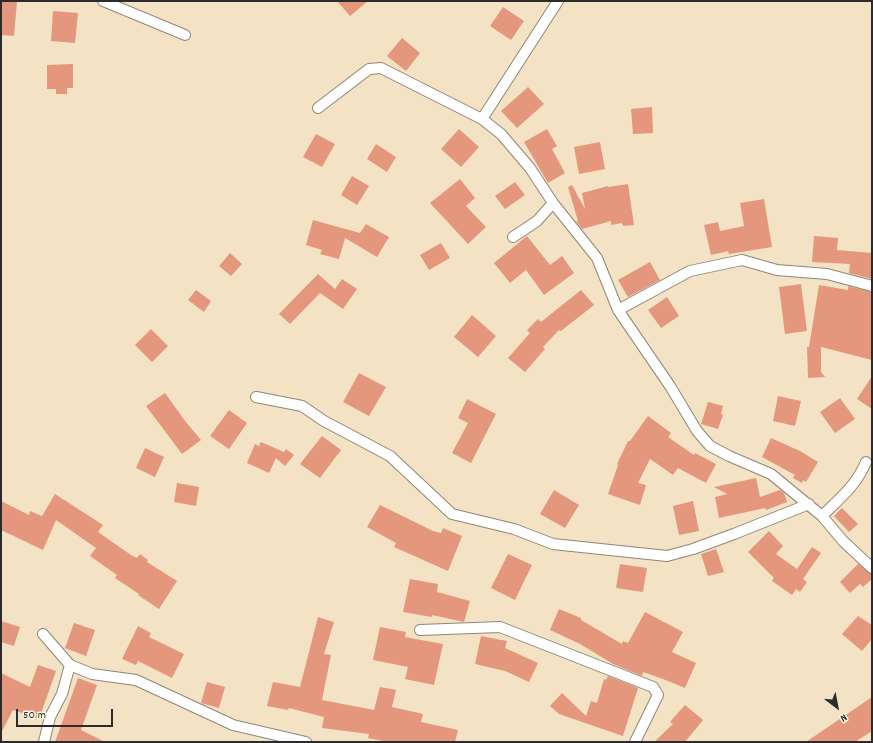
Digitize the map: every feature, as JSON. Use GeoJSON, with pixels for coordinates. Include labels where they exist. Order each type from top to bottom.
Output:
{"type":"FeatureCollection","features":[{"type":"Feature","properties":{"kind":"street"},"geometry":{"type":"LineString","coordinates":[[102,1],[185,35]]}},
{"type":"Feature","properties":{"kind":"street"},"geometry":{"type":"LineString","coordinates":[[482,119],[558,1]]}},
{"type":"Feature","properties":{"kind":"street"},"geometry":{"type":"LineString","coordinates":[[318,108],[369,69],[382,68],[482,119],[501,134],[530,168],[553,203],[597,258],[618,310],[670,386],[697,431],[710,446],[771,474],[822,516],[843,541],[872,568]]}},
{"type":"Feature","properties":{"kind":"street"},"geometry":{"type":"LineString","coordinates":[[513,237],[537,220],[553,203]]}},
{"type":"Feature","properties":{"kind":"street"},"geometry":{"type":"LineString","coordinates":[[618,310],[690,271],[742,260],[777,270],[827,274],[872,286]]}},
{"type":"Feature","properties":{"kind":"street"},"geometry":{"type":"LineString","coordinates":[[256,397],[302,406],[324,421],[390,456],[452,514],[514,529],[553,544],[667,556],[693,549],[734,534],[809,504]]}},
{"type":"Feature","properties":{"kind":"street"},"geometry":{"type":"LineString","coordinates":[[822,516],[850,490],[859,478],[866,462]]}},
{"type":"Feature","properties":{"kind":"street"},"geometry":{"type":"LineString","coordinates":[[420,630],[500,627],[653,686],[658,695],[635,742]]}},
{"type":"Feature","properties":{"kind":"street"},"geometry":{"type":"LineString","coordinates":[[43,634],[70,665],[92,674],[136,680],[233,724],[306,742]]}},
{"type":"Feature","properties":{"kind":"street"},"geometry":{"type":"LineString","coordinates":[[44,742],[50,718],[62,694],[70,665]]}},
{"type":"Feature","properties":{"kind":"building"},"geometry":{"type":"Polygon","coordinates":[[[1,1],[17,1],[14,36],[1,35],[1,1]]]}},
{"type":"Feature","properties":{"kind":"building"},"geometry":{"type":"Polygon","coordinates":[[[337,1],[368,1],[350,16],[337,1]]]}},
{"type":"Feature","properties":{"kind":"building"},"geometry":{"type":"Polygon","coordinates":[[[503,7],[524,21],[511,40],[490,26],[503,7]]]}},
{"type":"Feature","properties":{"kind":"building"},"geometry":{"type":"Polygon","coordinates":[[[53,11],[78,13],[75,43],[51,41],[53,11]]]}},
{"type":"Feature","properties":{"kind":"building"},"geometry":{"type":"Polygon","coordinates":[[[402,38],[420,53],[406,71],[387,56],[402,38]]]}},
{"type":"Feature","properties":{"kind":"building"},"geometry":{"type":"Polygon","coordinates":[[[73,64],[73,88],[67,88],[67,94],[56,94],[56,89],[47,89],[47,65],[73,64]]]}},
{"type":"Feature","properties":{"kind":"building"},"geometry":{"type":"Polygon","coordinates":[[[528,87],[544,104],[517,128],[501,111],[528,87]]]}},
{"type":"Feature","properties":{"kind":"building"},"geometry":{"type":"Polygon","coordinates":[[[652,107],[653,133],[633,134],[631,109],[652,107]]]}},
{"type":"Feature","properties":{"kind":"building"},"geometry":{"type":"Polygon","coordinates":[[[459,129],[479,147],[461,167],[441,149],[459,129]]]}},
{"type":"Feature","properties":{"kind":"building"},"geometry":{"type":"Polygon","coordinates":[[[547,129],[557,146],[552,149],[565,173],[548,183],[524,142],[547,129]]]}},
{"type":"Feature","properties":{"kind":"building"},"geometry":{"type":"Polygon","coordinates":[[[316,134],[335,144],[322,167],[303,157],[316,134]]]}},
{"type":"Feature","properties":{"kind":"building"},"geometry":{"type":"Polygon","coordinates":[[[600,142],[605,169],[579,174],[574,147],[600,142]]]}},
{"type":"Feature","properties":{"kind":"building"},"geometry":{"type":"Polygon","coordinates":[[[376,144],[396,157],[387,172],[367,159],[376,144]]]}},
{"type":"Feature","properties":{"kind":"building"},"geometry":{"type":"Polygon","coordinates":[[[352,176],[369,186],[357,205],[341,195],[352,176]]]}},
{"type":"Feature","properties":{"kind":"building"},"geometry":{"type":"Polygon","coordinates":[[[460,179],[475,198],[466,206],[486,227],[468,244],[430,203],[460,179]]]}},
{"type":"Feature","properties":{"kind":"building"},"geometry":{"type":"Polygon","coordinates":[[[515,182],[525,195],[505,209],[495,196],[515,182]]]}},
{"type":"Feature","properties":{"kind":"building"},"geometry":{"type":"Polygon","coordinates":[[[628,184],[634,225],[623,226],[622,223],[611,225],[611,221],[582,229],[576,221],[578,221],[568,187],[572,185],[585,209],[582,193],[608,186],[628,184]]]}},
{"type":"Feature","properties":{"kind":"building"},"geometry":{"type":"Polygon","coordinates":[[[764,199],[772,247],[729,254],[728,251],[711,255],[704,225],[718,222],[720,231],[744,226],[740,203],[764,199]]]}},
{"type":"Feature","properties":{"kind":"building"},"geometry":{"type":"Polygon","coordinates":[[[313,220],[360,233],[366,224],[389,237],[377,257],[345,238],[339,259],[320,254],[322,250],[306,245],[313,220]]]}},
{"type":"Feature","properties":{"kind":"building"},"geometry":{"type":"Polygon","coordinates":[[[527,236],[550,265],[562,256],[574,273],[544,295],[526,270],[510,283],[494,263],[527,236]]]}},
{"type":"Feature","properties":{"kind":"building"},"geometry":{"type":"Polygon","coordinates":[[[814,236],[838,238],[837,250],[872,253],[872,279],[849,273],[850,264],[812,262],[814,236]]]}},
{"type":"Feature","properties":{"kind":"building"},"geometry":{"type":"Polygon","coordinates":[[[441,243],[450,258],[429,270],[420,255],[441,243]]]}},
{"type":"Feature","properties":{"kind":"building"},"geometry":{"type":"Polygon","coordinates":[[[230,253],[242,264],[231,276],[219,266],[230,253]]]}},
{"type":"Feature","properties":{"kind":"building"},"geometry":{"type":"Polygon","coordinates":[[[650,262],[660,280],[628,297],[618,280],[650,262]]]}},
{"type":"Feature","properties":{"kind":"building"},"geometry":{"type":"Polygon","coordinates":[[[318,274],[335,289],[342,279],[357,289],[343,309],[320,293],[290,324],[279,314],[318,274]]]}},
{"type":"Feature","properties":{"kind":"building"},"geometry":{"type":"Polygon","coordinates":[[[801,284],[807,331],[785,334],[779,287],[801,284]]]}},
{"type":"Feature","properties":{"kind":"building"},"geometry":{"type":"Polygon","coordinates":[[[819,285],[848,290],[848,286],[872,292],[872,360],[821,347],[821,372],[825,377],[808,378],[807,347],[809,347],[819,285]]]}},
{"type":"Feature","properties":{"kind":"building"},"geometry":{"type":"Polygon","coordinates":[[[196,290],[211,301],[204,312],[188,300],[196,290]]]}},
{"type":"Feature","properties":{"kind":"building"},"geometry":{"type":"Polygon","coordinates":[[[581,290],[594,305],[561,331],[559,330],[543,347],[545,349],[525,372],[508,358],[530,333],[527,330],[538,319],[541,322],[581,290]]]}},
{"type":"Feature","properties":{"kind":"building"},"geometry":{"type":"Polygon","coordinates":[[[667,297],[679,316],[661,328],[648,310],[667,297]]]}},
{"type":"Feature","properties":{"kind":"building"},"geometry":{"type":"Polygon","coordinates":[[[472,315],[496,336],[478,357],[454,337],[472,315]]]}},
{"type":"Feature","properties":{"kind":"building"},"geometry":{"type":"Polygon","coordinates":[[[151,329],[168,346],[152,362],[135,345],[151,329]]]}},
{"type":"Feature","properties":{"kind":"building"},"geometry":{"type":"Polygon","coordinates":[[[359,373],[386,387],[369,416],[343,402],[359,373]]]}},
{"type":"Feature","properties":{"kind":"building"},"geometry":{"type":"Polygon","coordinates":[[[872,376],[872,409],[857,399],[872,376]]]}},
{"type":"Feature","properties":{"kind":"building"},"geometry":{"type":"Polygon","coordinates":[[[165,393],[201,440],[182,454],[146,406],[165,393]]]}},
{"type":"Feature","properties":{"kind":"building"},"geometry":{"type":"Polygon","coordinates":[[[778,396],[801,401],[795,426],[773,421],[778,396]]]}},
{"type":"Feature","properties":{"kind":"building"},"geometry":{"type":"Polygon","coordinates":[[[840,398],[855,419],[835,433],[820,412],[840,398]]]}},
{"type":"Feature","properties":{"kind":"building"},"geometry":{"type":"Polygon","coordinates":[[[467,399],[496,414],[471,463],[452,453],[468,423],[458,418],[467,399]]]}},
{"type":"Feature","properties":{"kind":"building"},"geometry":{"type":"Polygon","coordinates":[[[708,402],[723,406],[721,414],[723,415],[718,429],[701,424],[708,402]]]}},
{"type":"Feature","properties":{"kind":"building"},"geometry":{"type":"Polygon","coordinates":[[[229,410],[247,423],[229,449],[210,436],[229,410]]]}},
{"type":"Feature","properties":{"kind":"building"},"geometry":{"type":"Polygon","coordinates":[[[648,416],[671,433],[668,437],[694,455],[695,453],[716,464],[706,483],[678,468],[673,475],[650,459],[638,483],[646,485],[640,505],[608,494],[618,465],[617,464],[628,441],[630,441],[648,416]]]}},
{"type":"Feature","properties":{"kind":"building"},"geometry":{"type":"Polygon","coordinates":[[[322,436],[341,450],[320,478],[300,464],[322,436]]]}},
{"type":"Feature","properties":{"kind":"building"},"geometry":{"type":"Polygon","coordinates":[[[771,438],[800,451],[818,462],[806,482],[803,480],[802,483],[793,478],[795,475],[762,457],[771,438]]]}},
{"type":"Feature","properties":{"kind":"building"},"geometry":{"type":"Polygon","coordinates":[[[261,442],[284,452],[286,449],[294,455],[285,466],[276,458],[269,473],[247,463],[255,444],[261,447],[259,445],[261,442]]]}},
{"type":"Feature","properties":{"kind":"building"},"geometry":{"type":"Polygon","coordinates":[[[145,448],[164,457],[155,477],[136,468],[145,448]]]}},
{"type":"Feature","properties":{"kind":"building"},"geometry":{"type":"Polygon","coordinates":[[[756,478],[760,497],[780,490],[784,493],[787,502],[766,510],[765,508],[719,518],[715,497],[727,494],[714,487],[756,478]]]}},
{"type":"Feature","properties":{"kind":"building"},"geometry":{"type":"Polygon","coordinates":[[[177,483],[199,487],[196,506],[174,502],[177,483]]]}},
{"type":"Feature","properties":{"kind":"building"},"geometry":{"type":"Polygon","coordinates":[[[554,490],[579,505],[565,528],[540,514],[554,490]]]}},
{"type":"Feature","properties":{"kind":"building"},"geometry":{"type":"Polygon","coordinates":[[[55,494],[103,525],[98,532],[131,555],[137,558],[140,554],[148,560],[147,562],[177,581],[159,609],[115,578],[117,575],[90,556],[96,548],[56,520],[43,550],[1,530],[1,501],[29,515],[30,511],[42,516],[55,494]]]}},
{"type":"Feature","properties":{"kind":"building"},"geometry":{"type":"Polygon","coordinates":[[[693,501],[699,531],[679,535],[673,506],[693,501]]]}},
{"type":"Feature","properties":{"kind":"building"},"geometry":{"type":"Polygon","coordinates":[[[380,505],[433,531],[441,533],[443,528],[462,536],[448,571],[394,547],[396,543],[367,527],[380,505]]]}},
{"type":"Feature","properties":{"kind":"building"},"geometry":{"type":"Polygon","coordinates":[[[842,508],[858,524],[849,532],[834,516],[842,508]]]}},
{"type":"Feature","properties":{"kind":"building"},"geometry":{"type":"Polygon","coordinates":[[[769,531],[783,546],[776,554],[797,569],[812,547],[821,553],[803,579],[807,582],[800,592],[796,589],[792,595],[772,581],[774,578],[748,552],[769,531]]]}},
{"type":"Feature","properties":{"kind":"building"},"geometry":{"type":"Polygon","coordinates":[[[716,549],[724,572],[708,576],[701,554],[716,549]]]}},
{"type":"Feature","properties":{"kind":"building"},"geometry":{"type":"Polygon","coordinates":[[[508,554],[532,565],[515,600],[491,588],[508,554]]]}},
{"type":"Feature","properties":{"kind":"building"},"geometry":{"type":"Polygon","coordinates":[[[620,564],[647,568],[643,592],[616,588],[620,564]]]}},
{"type":"Feature","properties":{"kind":"building"},"geometry":{"type":"Polygon","coordinates":[[[858,564],[872,574],[872,579],[863,587],[860,584],[850,593],[840,582],[858,564]]]}},
{"type":"Feature","properties":{"kind":"building"},"geometry":{"type":"Polygon","coordinates":[[[410,579],[438,584],[437,592],[470,601],[464,622],[432,615],[432,617],[403,612],[410,579]]]}},
{"type":"Feature","properties":{"kind":"building"},"geometry":{"type":"Polygon","coordinates":[[[559,609],[581,618],[581,620],[622,644],[623,641],[628,643],[645,612],[683,632],[672,652],[696,663],[685,688],[643,672],[642,676],[613,664],[580,644],[550,630],[559,609]]]}},
{"type":"Feature","properties":{"kind":"building"},"geometry":{"type":"Polygon","coordinates":[[[858,616],[872,625],[872,639],[862,651],[842,634],[858,616]]]}},
{"type":"Feature","properties":{"kind":"building"},"geometry":{"type":"Polygon","coordinates":[[[318,617],[334,622],[324,654],[331,655],[322,700],[374,710],[380,687],[396,690],[392,707],[423,714],[421,722],[458,730],[455,742],[388,742],[368,738],[369,734],[322,728],[324,717],[289,708],[288,710],[267,706],[273,682],[300,687],[318,617]]]}},
{"type":"Feature","properties":{"kind":"building"},"geometry":{"type":"Polygon","coordinates":[[[1,621],[20,627],[14,646],[1,642],[1,621]]]}},
{"type":"Feature","properties":{"kind":"building"},"geometry":{"type":"Polygon","coordinates":[[[74,623],[95,630],[86,656],[65,648],[74,623]]]}},
{"type":"Feature","properties":{"kind":"building"},"geometry":{"type":"Polygon","coordinates":[[[138,626],[151,633],[149,637],[184,654],[172,678],[138,661],[136,665],[122,659],[138,626]]]}},
{"type":"Feature","properties":{"kind":"building"},"geometry":{"type":"Polygon","coordinates":[[[380,627],[406,632],[405,637],[443,644],[434,685],[405,679],[408,667],[373,660],[380,627]]]}},
{"type":"Feature","properties":{"kind":"building"},"geometry":{"type":"Polygon","coordinates":[[[481,636],[507,641],[505,648],[538,663],[529,682],[505,671],[475,664],[481,636]]]}},
{"type":"Feature","properties":{"kind":"building"},"geometry":{"type":"Polygon","coordinates":[[[38,665],[56,671],[39,719],[13,710],[1,733],[1,673],[30,687],[38,665]]]}},
{"type":"Feature","properties":{"kind":"building"},"geometry":{"type":"Polygon","coordinates":[[[608,676],[638,688],[623,736],[559,714],[550,706],[562,693],[586,716],[591,701],[597,703],[604,679],[606,680],[608,676]]]}},
{"type":"Feature","properties":{"kind":"building"},"geometry":{"type":"Polygon","coordinates":[[[78,678],[97,685],[81,730],[105,742],[55,742],[78,678]]]}},
{"type":"Feature","properties":{"kind":"building"},"geometry":{"type":"Polygon","coordinates":[[[207,682],[225,687],[219,708],[201,703],[207,682]]]}},
{"type":"Feature","properties":{"kind":"building"},"geometry":{"type":"Polygon","coordinates":[[[872,697],[872,731],[855,742],[806,742],[872,697]]]}},
{"type":"Feature","properties":{"kind":"building"},"geometry":{"type":"Polygon","coordinates":[[[685,705],[703,720],[685,742],[654,742],[673,724],[670,722],[685,705]]]}}]}
